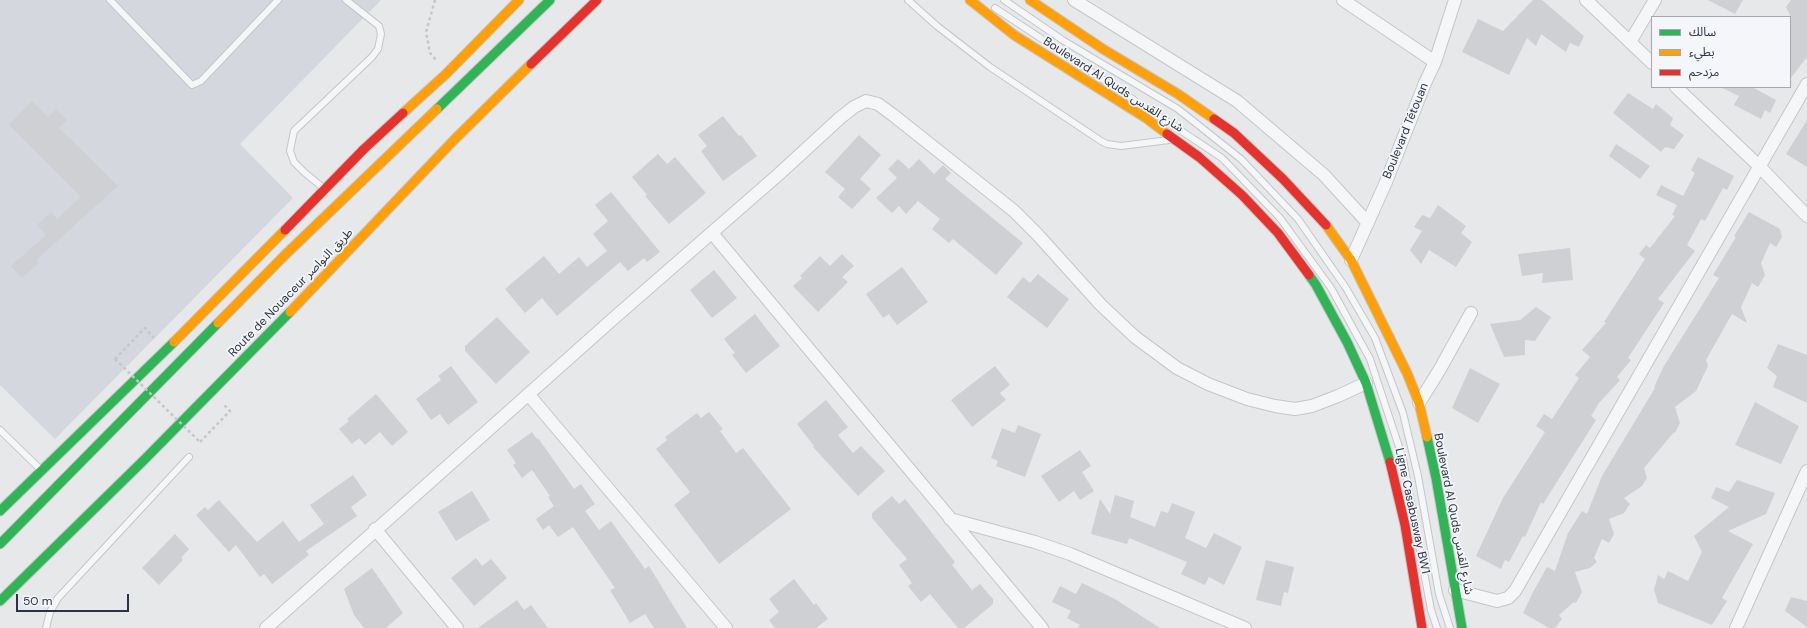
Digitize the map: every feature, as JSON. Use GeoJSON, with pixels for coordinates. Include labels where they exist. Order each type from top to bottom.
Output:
{"type":"FeatureCollection","features":[{"type":"Feature","properties":{"kind":"main road"},"geometry":{"type":"LineString","coordinates":[[0,511],[235,282],[364,150],[446,74],[519,0]]}},
{"type":"Feature","properties":{"kind":"main road"},"geometry":{"type":"LineString","coordinates":[[0,544],[285,255],[550,0]]}},
{"type":"Feature","properties":{"kind":"main road","name":"Route de Nouaceur طريق النواصر"},"geometry":{"type":"LineString","coordinates":[[0,601],[315,287],[454,140],[597,0]]}},
{"type":"Feature","properties":{"kind":"main road","name":"Boulevard Al Quds شارع القدس"},"geometry":{"type":"LineString","coordinates":[[970,0],[1014,35],[1146,118],[1199,157],[1242,195],[1278,234],[1316,285],[1347,342],[1366,383],[1397,487],[1422,628]]}},
{"type":"Feature","properties":{"kind":"main road","name":"Boulevard Al Quds شارع القدس"},"geometry":{"type":"LineString","coordinates":[[1030,0],[1103,49],[1178,94],[1234,133],[1323,221],[1351,260],[1407,373],[1419,403],[1436,478],[1462,628]]}},
{"type":"Feature","properties":{"kind":"street"},"geometry":{"type":"LineString","coordinates":[[1074,0],[1237,101],[1324,175],[1368,223]]}},
{"type":"Feature","properties":{"kind":"street"},"geometry":{"type":"LineString","coordinates":[[1343,0],[1435,62]]}},
{"type":"Feature","properties":{"kind":"street","name":"Boulevard Tétouan"},"geometry":{"type":"LineString","coordinates":[[1351,260],[1386,182],[1425,83],[1435,62],[1456,0]]}},
{"type":"Feature","properties":{"kind":"street"},"geometry":{"type":"LineString","coordinates":[[1586,0],[1651,63]]}},
{"type":"Feature","properties":{"kind":"street"},"geometry":{"type":"LineString","coordinates":[[1630,42],[1655,0]]}},
{"type":"Feature","properties":{"kind":"street"},"geometry":{"type":"LineString","coordinates":[[1455,590],[1497,601],[1508,598],[1515,591],[1807,84]]}},
{"type":"Feature","properties":{"kind":"street"},"geometry":{"type":"LineString","coordinates":[[1677,88],[1759,166],[1807,216]]}},
{"type":"Feature","properties":{"kind":"street"},"geometry":{"type":"LineString","coordinates":[[266,628],[375,529],[854,107],[866,101],[878,104],[976,179],[1014,211],[1037,234],[1101,305],[1135,337],[1177,368],[1208,384],[1247,399],[1295,409],[1312,406],[1366,383]]}},
{"type":"Feature","properties":{"kind":"street"},"geometry":{"type":"LineString","coordinates":[[712,233],[1042,628]]}},
{"type":"Feature","properties":{"kind":"street"},"geometry":{"type":"LineString","coordinates":[[1419,403],[1471,313]]}},
{"type":"Feature","properties":{"kind":"street"},"geometry":{"type":"LineString","coordinates":[[528,394],[726,628]]}},
{"type":"Feature","properties":{"kind":"street"},"geometry":{"type":"LineString","coordinates":[[1736,628],[1807,471]]}},
{"type":"Feature","properties":{"kind":"street"},"geometry":{"type":"LineString","coordinates":[[950,519],[1035,542],[1070,554],[1245,628]]}},
{"type":"Feature","properties":{"kind":"street"},"geometry":{"type":"LineString","coordinates":[[375,529],[456,628]]}},
{"type":"Feature","properties":{"kind":"lane"},"geometry":{"type":"LineString","coordinates":[[110,0],[192,85],[201,81],[278,0]]}},
{"type":"Feature","properties":{"kind":"lane"},"geometry":{"type":"LineString","coordinates":[[326,190],[294,162],[290,151],[291,140],[294,131],[372,57],[378,49],[381,34],[379,26],[346,0]]}},
{"type":"Feature","properties":{"kind":"lane"},"geometry":{"type":"LineString","coordinates":[[908,0],[937,26],[990,67],[1101,141],[1107,144],[1120,146],[1174,139]]}},
{"type":"Feature","properties":{"kind":"lane","name":"Ligne Casabusway BW1"},"geometry":{"type":"LineString","coordinates":[[1004,0],[1064,41],[1178,109],[1241,159],[1298,219],[1346,288],[1375,338],[1403,414],[1418,476],[1439,594],[1450,628]]}},
{"type":"Feature","properties":{"kind":"lane"},"geometry":{"type":"LineString","coordinates":[[988,4],[1139,103]]}},
{"type":"Feature","properties":{"kind":"lane","name":"Ligne Casabusway BW1"},"geometry":{"type":"LineString","coordinates":[[1152,112],[1222,158],[1280,218],[1331,288],[1370,359],[1403,459],[1431,610],[1437,628]]}},
{"type":"Feature","properties":{"kind":"lane"},"geometry":{"type":"LineString","coordinates":[[0,430],[41,470]]}},
{"type":"Feature","properties":{"kind":"lane"},"geometry":{"type":"LineString","coordinates":[[46,628],[50,612],[58,598],[189,457]]}},
{"type":"Feature","properties":{"kind":"path"},"geometry":{"type":"LineString","coordinates":[[435,0],[426,32],[430,53],[446,74]]}},
{"type":"Feature","properties":{"kind":"path"},"geometry":{"type":"LineString","coordinates":[[145,328],[115,358],[200,442],[230,411]]}},
{"type":"Feature","properties":{"kind":"shaded area"},"geometry":{"type":"Polygon","coordinates":[[[0,0],[381,0],[240,144],[293,198],[55,439],[0,385],[0,0]]]}},
{"type":"Feature","properties":{"kind":"building"},"geometry":{"type":"Polygon","coordinates":[[[1533,0],[1542,0],[1584,36],[1579,47],[1570,43],[1566,52],[1541,34],[1536,46],[1527,38],[1509,75],[1462,52],[1478,19],[1503,31],[1533,0]]]}},
{"type":"Feature","properties":{"kind":"building"},"geometry":{"type":"Polygon","coordinates":[[[1708,0],[1743,0],[1735,14],[1708,0]]]}},
{"type":"Feature","properties":{"kind":"building"},"geometry":{"type":"Polygon","coordinates":[[[1791,0],[1807,0],[1807,57],[1791,78],[1791,16],[1786,7],[1791,0]]]}},
{"type":"Feature","properties":{"kind":"building"},"geometry":{"type":"Polygon","coordinates":[[[1722,88],[1754,88],[1776,100],[1770,113],[1765,110],[1761,119],[1734,105],[1739,96],[1722,88]]]}},
{"type":"Feature","properties":{"kind":"building"},"geometry":{"type":"Polygon","coordinates":[[[1628,93],[1653,109],[1656,104],[1673,118],[1670,125],[1684,135],[1674,149],[1665,147],[1661,152],[1613,113],[1628,93]]]}},
{"type":"Feature","properties":{"kind":"building"},"geometry":{"type":"Polygon","coordinates":[[[32,101],[48,117],[56,110],[67,120],[59,128],[118,186],[36,260],[39,263],[22,278],[11,266],[46,235],[37,225],[51,212],[57,219],[81,197],[9,125],[32,101]]]}},
{"type":"Feature","properties":{"kind":"building"},"geometry":{"type":"Polygon","coordinates":[[[723,116],[739,136],[741,135],[757,156],[723,181],[701,151],[707,146],[698,135],[723,116]]]}},
{"type":"Feature","properties":{"kind":"building"},"geometry":{"type":"Polygon","coordinates":[[[1807,120],[1807,167],[1786,154],[1807,120]]]}},
{"type":"Feature","properties":{"kind":"building"},"geometry":{"type":"Polygon","coordinates":[[[859,135],[881,155],[860,179],[871,189],[852,209],[838,197],[845,189],[825,172],[859,135]]]}},
{"type":"Feature","properties":{"kind":"building"},"geometry":{"type":"Polygon","coordinates":[[[1616,144],[1650,166],[1640,179],[1609,156],[1616,144]]]}},
{"type":"Feature","properties":{"kind":"building"},"geometry":{"type":"Polygon","coordinates":[[[658,154],[667,164],[675,157],[706,193],[669,224],[645,196],[647,195],[632,177],[658,154]]]}},
{"type":"Feature","properties":{"kind":"building"},"geometry":{"type":"Polygon","coordinates":[[[1698,157],[1734,176],[1727,190],[1723,188],[1705,221],[1701,219],[1687,245],[1695,251],[1658,299],[1664,303],[1628,358],[1631,360],[1617,377],[1620,380],[1599,403],[1591,416],[1596,420],[1543,504],[1541,502],[1525,537],[1523,536],[1509,562],[1505,560],[1501,569],[1476,556],[1503,498],[1545,432],[1536,426],[1544,414],[1552,419],[1579,378],[1575,375],[1590,357],[1582,350],[1606,323],[1604,322],[1645,259],[1639,254],[1646,245],[1650,248],[1675,216],[1672,215],[1677,205],[1656,195],[1661,185],[1683,196],[1695,173],[1691,170],[1698,157]]]}},
{"type":"Feature","properties":{"kind":"building"},"geometry":{"type":"Polygon","coordinates":[[[898,159],[909,169],[919,159],[934,174],[943,165],[951,173],[945,179],[1023,243],[996,275],[953,239],[949,243],[932,229],[940,219],[918,201],[906,214],[899,206],[892,213],[876,198],[897,178],[888,169],[898,159]]]}},
{"type":"Feature","properties":{"kind":"building"},"geometry":{"type":"Polygon","coordinates":[[[611,192],[660,252],[647,262],[644,258],[628,271],[620,262],[557,316],[542,298],[525,313],[505,289],[544,256],[559,274],[579,257],[587,267],[607,251],[593,234],[608,221],[595,205],[611,192]]]}},
{"type":"Feature","properties":{"kind":"building"},"geometry":{"type":"Polygon","coordinates":[[[1438,205],[1466,226],[1461,233],[1472,242],[1456,267],[1429,250],[1421,264],[1410,250],[1422,231],[1414,227],[1422,215],[1430,218],[1438,205]]]}},
{"type":"Feature","properties":{"kind":"building"},"geometry":{"type":"Polygon","coordinates":[[[1749,212],[1780,229],[1782,237],[1776,247],[1770,243],[1761,263],[1765,275],[1758,287],[1752,283],[1741,307],[1747,323],[1732,314],[1706,360],[1708,366],[1696,391],[1675,407],[1680,423],[1675,433],[1674,432],[1644,468],[1647,478],[1642,486],[1624,498],[1630,504],[1624,513],[1609,519],[1614,534],[1609,543],[1602,539],[1594,558],[1597,562],[1590,568],[1575,572],[1582,592],[1576,603],[1574,602],[1559,615],[1562,619],[1555,628],[1549,628],[1523,613],[1533,592],[1547,567],[1555,571],[1568,533],[1582,511],[1587,514],[1602,476],[1655,388],[1654,387],[1664,366],[1719,278],[1713,275],[1749,212]]]}},
{"type":"Feature","properties":{"kind":"building"},"geometry":{"type":"Polygon","coordinates":[[[1570,248],[1573,280],[1542,283],[1543,273],[1522,276],[1518,254],[1570,248]]]}},
{"type":"Feature","properties":{"kind":"building"},"geometry":{"type":"Polygon","coordinates":[[[842,254],[854,266],[842,277],[848,282],[818,312],[793,286],[802,278],[800,276],[820,256],[830,266],[842,254]]]}},
{"type":"Feature","properties":{"kind":"building"},"geometry":{"type":"Polygon","coordinates":[[[902,267],[928,302],[897,325],[889,314],[883,318],[866,294],[902,267]]]}},
{"type":"Feature","properties":{"kind":"building"},"geometry":{"type":"Polygon","coordinates":[[[714,270],[737,298],[712,318],[690,290],[714,270]]]}},
{"type":"Feature","properties":{"kind":"building"},"geometry":{"type":"Polygon","coordinates":[[[1038,274],[1069,299],[1047,328],[1007,297],[1023,277],[1030,283],[1038,274]]]}},
{"type":"Feature","properties":{"kind":"building"},"geometry":{"type":"Polygon","coordinates":[[[1536,307],[1551,317],[1535,341],[1525,340],[1525,355],[1504,357],[1490,324],[1520,320],[1536,307]]]}},
{"type":"Feature","properties":{"kind":"building"},"geometry":{"type":"Polygon","coordinates":[[[755,314],[780,346],[746,373],[732,355],[735,353],[724,339],[755,314]]]}},
{"type":"Feature","properties":{"kind":"building"},"geometry":{"type":"Polygon","coordinates":[[[497,317],[530,352],[496,384],[465,351],[465,346],[497,317]]]}},
{"type":"Feature","properties":{"kind":"building"},"geometry":{"type":"Polygon","coordinates":[[[1778,344],[1807,355],[1807,403],[1773,387],[1777,376],[1767,368],[1778,344]]]}},
{"type":"Feature","properties":{"kind":"building"},"geometry":{"type":"Polygon","coordinates":[[[451,366],[478,402],[448,425],[440,414],[431,420],[416,399],[441,380],[438,376],[451,366]]]}},
{"type":"Feature","properties":{"kind":"building"},"geometry":{"type":"Polygon","coordinates":[[[995,366],[1010,385],[1000,393],[1006,400],[972,427],[951,400],[995,366]]]}},
{"type":"Feature","properties":{"kind":"building"},"geometry":{"type":"Polygon","coordinates":[[[1470,368],[1500,384],[1478,423],[1452,408],[1470,368]]]}},
{"type":"Feature","properties":{"kind":"building"},"geometry":{"type":"Polygon","coordinates":[[[376,394],[408,432],[392,446],[380,432],[365,445],[359,438],[352,444],[339,429],[349,421],[347,419],[376,394]]]}},
{"type":"Feature","properties":{"kind":"building"},"geometry":{"type":"Polygon","coordinates":[[[826,400],[848,427],[838,435],[853,453],[861,446],[885,471],[858,496],[813,447],[814,446],[797,424],[826,400]]]}},
{"type":"Feature","properties":{"kind":"building"},"geometry":{"type":"Polygon","coordinates":[[[1755,402],[1799,426],[1781,464],[1735,445],[1755,402]]]}},
{"type":"Feature","properties":{"kind":"building"},"geometry":{"type":"Polygon","coordinates":[[[709,412],[723,429],[720,431],[736,453],[743,448],[791,509],[719,564],[674,505],[690,492],[656,449],[667,440],[665,437],[697,413],[701,418],[709,412]]]}},
{"type":"Feature","properties":{"kind":"building"},"geometry":{"type":"Polygon","coordinates":[[[1018,425],[1041,434],[1025,477],[996,466],[998,461],[991,458],[1002,428],[1015,433],[1018,425]]]}},
{"type":"Feature","properties":{"kind":"building"},"geometry":{"type":"Polygon","coordinates":[[[532,432],[537,439],[538,438],[574,489],[581,484],[595,504],[585,511],[599,530],[611,521],[645,569],[649,566],[687,628],[654,628],[645,614],[630,623],[610,590],[615,588],[573,527],[558,537],[549,525],[543,530],[536,519],[554,506],[548,497],[550,496],[532,470],[522,478],[513,465],[516,463],[507,450],[532,432]]]}},
{"type":"Feature","properties":{"kind":"building"},"geometry":{"type":"Polygon","coordinates":[[[1080,450],[1091,466],[1082,472],[1094,491],[1080,500],[1074,491],[1059,502],[1041,476],[1080,450]]]}},
{"type":"Feature","properties":{"kind":"building"},"geometry":{"type":"Polygon","coordinates":[[[353,475],[367,495],[351,507],[357,516],[306,551],[309,555],[272,584],[264,574],[260,577],[236,545],[229,552],[196,515],[205,507],[208,510],[219,500],[257,542],[283,521],[299,542],[324,524],[310,505],[353,475]]]}},
{"type":"Feature","properties":{"kind":"building"},"geometry":{"type":"Polygon","coordinates":[[[1737,480],[1775,493],[1766,514],[1728,531],[1753,544],[1722,598],[1727,601],[1712,625],[1658,603],[1654,590],[1658,575],[1664,579],[1668,571],[1688,581],[1702,552],[1694,536],[1729,507],[1711,498],[1716,487],[1729,492],[1737,480]]]}},
{"type":"Feature","properties":{"kind":"building"},"geometry":{"type":"Polygon","coordinates":[[[472,491],[490,520],[456,541],[438,512],[472,491]]]}},
{"type":"Feature","properties":{"kind":"building"},"geometry":{"type":"Polygon","coordinates":[[[1115,495],[1134,501],[1130,517],[1155,527],[1161,511],[1168,513],[1172,503],[1195,512],[1185,538],[1206,548],[1214,533],[1242,547],[1224,585],[1209,577],[1205,585],[1181,574],[1187,562],[1129,538],[1127,544],[1091,534],[1100,499],[1110,514],[1115,495]]]}},
{"type":"Feature","properties":{"kind":"building"},"geometry":{"type":"Polygon","coordinates":[[[892,496],[899,504],[905,499],[955,562],[952,565],[972,590],[980,584],[993,599],[993,604],[964,628],[958,628],[930,594],[921,602],[908,586],[912,583],[899,565],[907,559],[872,518],[872,513],[892,496]]]}},
{"type":"Feature","properties":{"kind":"building"},"geometry":{"type":"Polygon","coordinates":[[[175,534],[189,549],[181,558],[183,560],[159,585],[142,568],[175,534]]]}},
{"type":"Feature","properties":{"kind":"building"},"geometry":{"type":"Polygon","coordinates":[[[476,558],[482,566],[491,559],[507,578],[474,606],[451,578],[476,558]]]}},
{"type":"Feature","properties":{"kind":"building"},"geometry":{"type":"Polygon","coordinates":[[[1266,560],[1294,567],[1288,593],[1284,592],[1281,606],[1256,600],[1266,560]]]}},
{"type":"Feature","properties":{"kind":"building"},"geometry":{"type":"Polygon","coordinates":[[[372,568],[403,613],[386,628],[364,628],[354,615],[344,589],[372,568]]]}},
{"type":"Feature","properties":{"kind":"building"},"geometry":{"type":"Polygon","coordinates":[[[794,579],[814,605],[816,603],[828,619],[816,628],[775,628],[769,620],[779,612],[769,599],[794,579]]]}},
{"type":"Feature","properties":{"kind":"building"},"geometry":{"type":"Polygon","coordinates":[[[1082,583],[1115,599],[1160,628],[1078,628],[1080,625],[1067,618],[1071,611],[1052,602],[1060,586],[1076,594],[1082,583]]]}},
{"type":"Feature","properties":{"kind":"building"},"geometry":{"type":"Polygon","coordinates":[[[1791,597],[1807,601],[1807,627],[1785,611],[1791,597]]]}},
{"type":"Feature","properties":{"kind":"building"},"geometry":{"type":"Polygon","coordinates":[[[517,600],[524,610],[531,605],[548,628],[478,628],[517,600]]]}},
{"type":"Feature","properties":{"kind":"traffic: fast"},"geometry":{"type":"LineString","coordinates":[[437,109],[550,0]]}},
{"type":"Feature","properties":{"kind":"traffic: fast"},"geometry":{"type":"LineString","coordinates":[[1309,275],[1347,342],[1366,383],[1390,462]]}},
{"type":"Feature","properties":{"kind":"traffic: fast"},"geometry":{"type":"LineString","coordinates":[[0,601],[144,460],[290,312]]}},
{"type":"Feature","properties":{"kind":"traffic: fast"},"geometry":{"type":"LineString","coordinates":[[0,544],[218,323]]}},
{"type":"Feature","properties":{"kind":"traffic: fast"},"geometry":{"type":"LineString","coordinates":[[0,511],[174,342]]}},
{"type":"Feature","properties":{"kind":"traffic: fast"},"geometry":{"type":"LineString","coordinates":[[1427,437],[1436,478],[1462,628]]}},
{"type":"Feature","properties":{"kind":"traffic: slow"},"geometry":{"type":"LineString","coordinates":[[403,113],[446,74],[519,0]]}},
{"type":"Feature","properties":{"kind":"traffic: slow"},"geometry":{"type":"LineString","coordinates":[[970,0],[1014,35],[1146,118],[1167,134]]}},
{"type":"Feature","properties":{"kind":"traffic: slow"},"geometry":{"type":"LineString","coordinates":[[1030,0],[1103,49],[1178,94],[1214,119]]}},
{"type":"Feature","properties":{"kind":"traffic: slow"},"geometry":{"type":"LineString","coordinates":[[290,312],[454,140],[531,64]]}},
{"type":"Feature","properties":{"kind":"traffic: slow"},"geometry":{"type":"LineString","coordinates":[[218,323],[285,255],[437,109]]}},
{"type":"Feature","properties":{"kind":"traffic: slow"},"geometry":{"type":"LineString","coordinates":[[1326,225],[1351,260],[1407,373],[1419,403],[1427,437]]}},
{"type":"Feature","properties":{"kind":"traffic: slow"},"geometry":{"type":"LineString","coordinates":[[174,342],[285,230]]}},
{"type":"Feature","properties":{"kind":"traffic: jam"},"geometry":{"type":"LineString","coordinates":[[531,64],[597,0]]}},
{"type":"Feature","properties":{"kind":"traffic: jam"},"geometry":{"type":"LineString","coordinates":[[285,230],[364,149],[403,113]]}},
{"type":"Feature","properties":{"kind":"traffic: jam"},"geometry":{"type":"LineString","coordinates":[[1214,119],[1234,133],[1283,179],[1326,225]]}},
{"type":"Feature","properties":{"kind":"traffic: jam"},"geometry":{"type":"LineString","coordinates":[[1167,134],[1199,157],[1242,195],[1278,233],[1309,275]]}},
{"type":"Feature","properties":{"kind":"traffic: jam"},"geometry":{"type":"LineString","coordinates":[[1390,462],[1405,525],[1422,628]]}}]}
